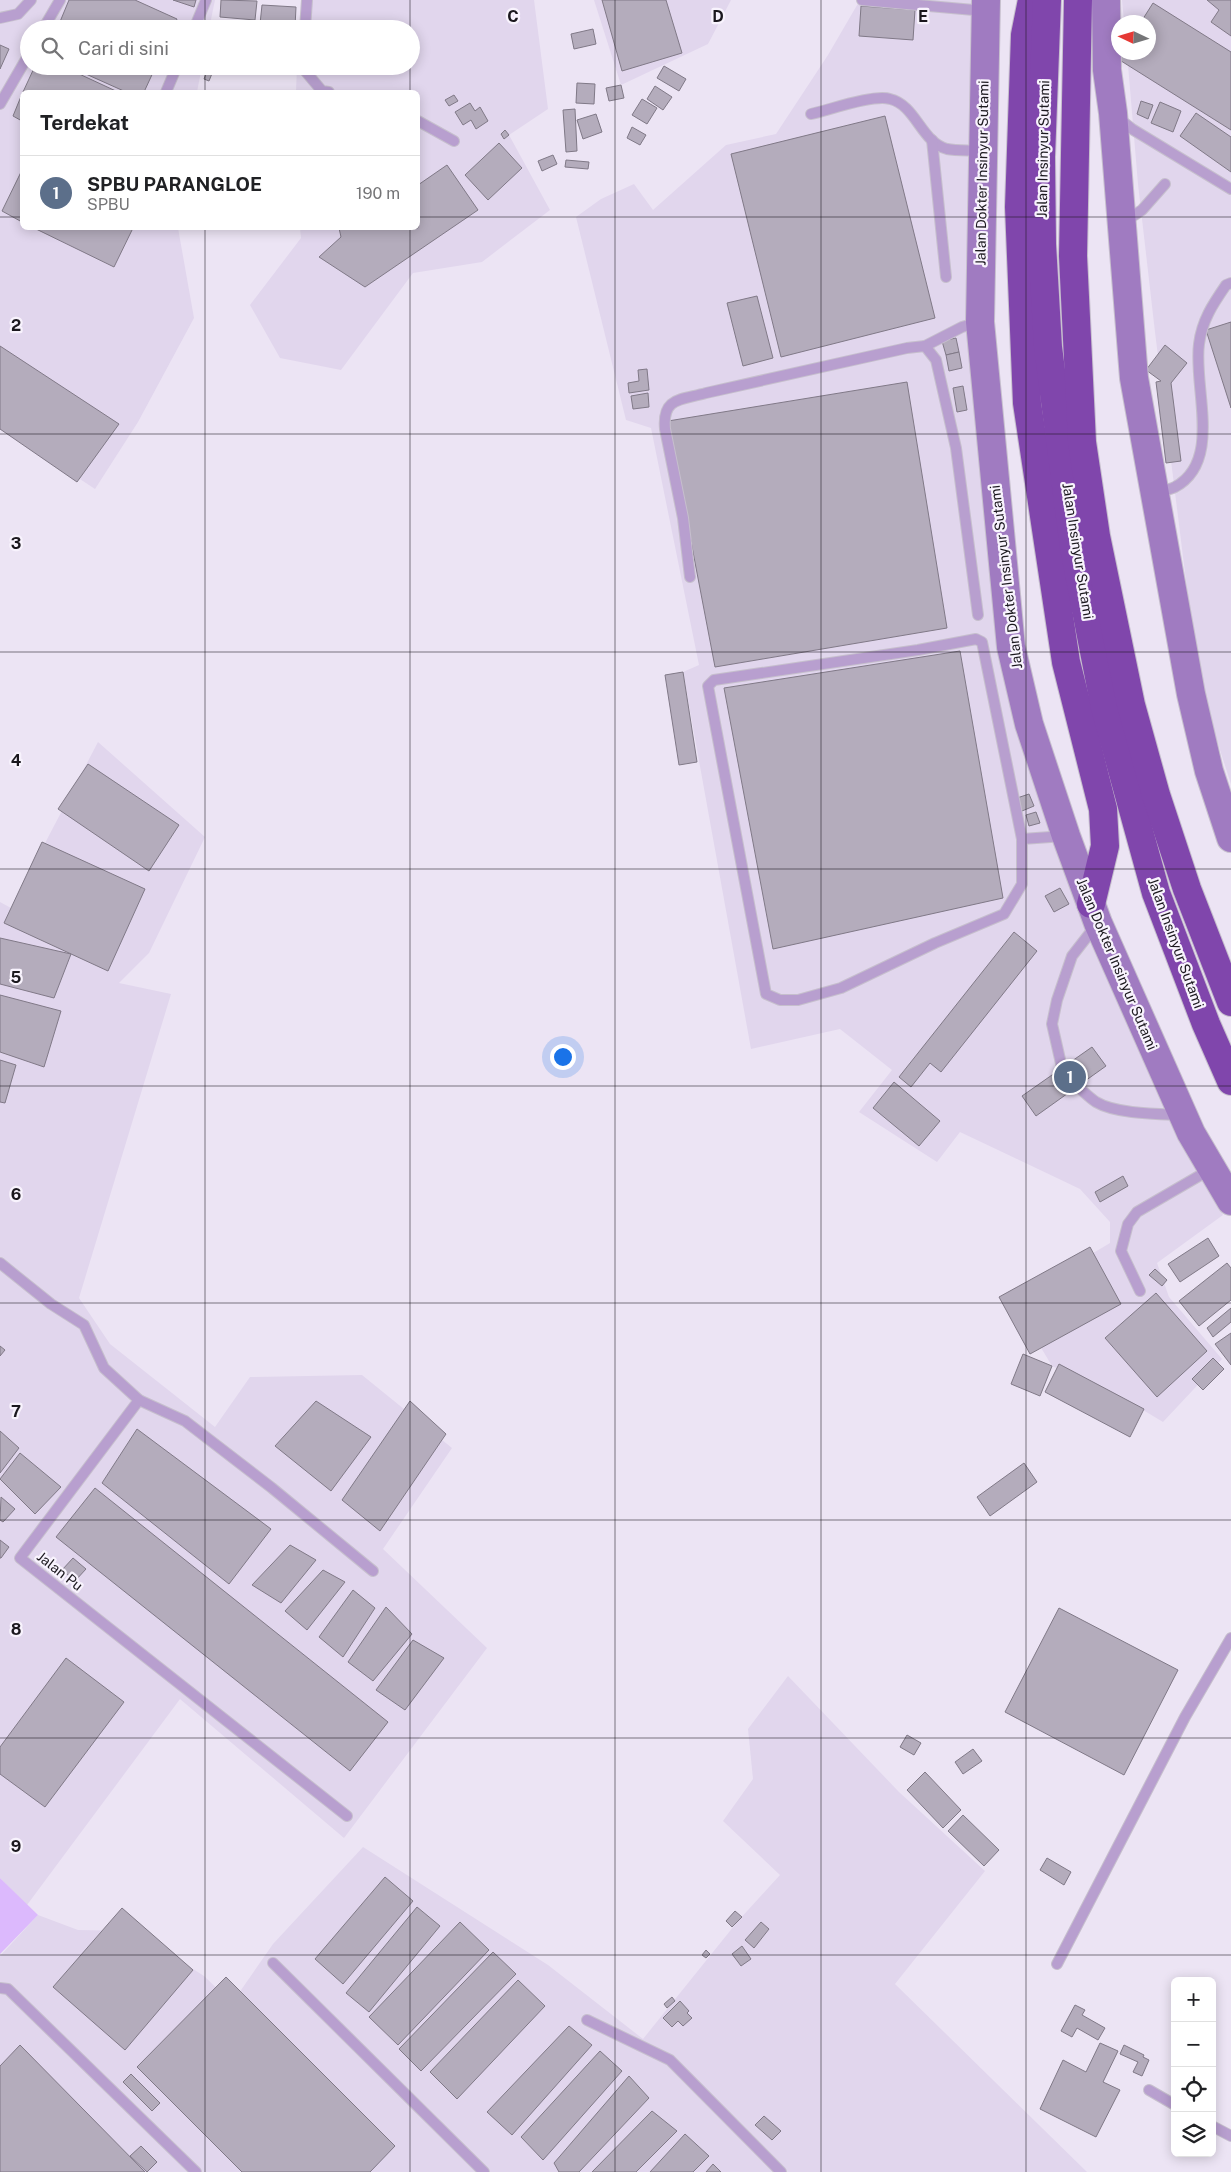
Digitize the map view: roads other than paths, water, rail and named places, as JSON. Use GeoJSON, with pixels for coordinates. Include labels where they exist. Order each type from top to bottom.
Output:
{"type":"FeatureCollection","features":[{"type":"Feature","properties":{"kind":"highway"},"geometry":{"type":"LineString","coordinates":[[1032,0],[1025,35],[1018,207],[1027,403],[1066,662],[1103,810],[1105,846],[1094,913]]}},
{"type":"Feature","properties":{"kind":"highway","name":"Jalan Insinyur Sutami"},"geometry":{"type":"LineString","coordinates":[[1047,0],[1041,157],[1042,244],[1048,347],[1074,548],[1110,727],[1156,893],[1206,1024],[1231,1081]]}},
{"type":"Feature","properties":{"kind":"highway","name":"Jalan Insinyur Sutami"},"geometry":{"type":"LineString","coordinates":[[1078,0],[1073,256],[1082,442],[1096,536],[1131,705],[1156,795],[1187,889],[1231,1002]]}},
{"type":"Feature","properties":{"kind":"street"},"geometry":{"type":"LineString","coordinates":[[1106,0],[1107,70],[1134,378],[1191,694],[1210,771],[1231,838]]}},
{"type":"Feature","properties":{"kind":"street","name":"Jalan Dokter Insinyur Sutami"},"geometry":{"type":"LineString","coordinates":[[986,6],[980,322],[1011,647],[1029,724],[1094,913],[1182,1115],[1211,1169],[1231,1201]]}},
{"type":"Feature","properties":{"kind":"lane"},"geometry":{"type":"LineString","coordinates":[[0,18],[18,14],[31,0]]}},
{"type":"Feature","properties":{"kind":"lane"},"geometry":{"type":"LineString","coordinates":[[48,20],[60,0]]}},
{"type":"Feature","properties":{"kind":"lane"},"geometry":{"type":"LineString","coordinates":[[198,20],[206,0]]}},
{"type":"Feature","properties":{"kind":"lane"},"geometry":{"type":"LineString","coordinates":[[305,20],[306,0]]}},
{"type":"Feature","properties":{"kind":"lane"},"geometry":{"type":"LineString","coordinates":[[862,0],[986,6]]}},
{"type":"Feature","properties":{"kind":"lane"},"geometry":{"type":"LineString","coordinates":[[0,104],[20,70]]}},
{"type":"Feature","properties":{"kind":"lane"},"geometry":{"type":"LineString","coordinates":[[167,90],[174,75]]}},
{"type":"Feature","properties":{"kind":"lane"},"geometry":{"type":"LineString","coordinates":[[309,75],[321,90]]}},
{"type":"Feature","properties":{"kind":"lane"},"geometry":{"type":"LineString","coordinates":[[811,114],[877,98],[890,99],[903,105],[932,140],[946,149],[982,151]]}},
{"type":"Feature","properties":{"kind":"lane"},"geometry":{"type":"LineString","coordinates":[[1112,113],[1132,129],[1231,189]]}},
{"type":"Feature","properties":{"kind":"lane"},"geometry":{"type":"LineString","coordinates":[[420,122],[454,140]]}},
{"type":"Feature","properties":{"kind":"lane"},"geometry":{"type":"LineString","coordinates":[[932,140],[946,277]]}},
{"type":"Feature","properties":{"kind":"lane"},"geometry":{"type":"LineString","coordinates":[[1121,224],[1142,210],[1165,184]]}},
{"type":"Feature","properties":{"kind":"lane"},"geometry":{"type":"LineString","coordinates":[[1155,491],[1174,488],[1191,474],[1201,456],[1202,430],[1198,344],[1204,319],[1226,285],[1231,283]]}},
{"type":"Feature","properties":{"kind":"lane"},"geometry":{"type":"LineString","coordinates":[[690,577],[683,518],[665,429],[664,417],[666,408],[674,402],[706,393],[907,348],[925,346],[962,327],[980,322]]}},
{"type":"Feature","properties":{"kind":"lane"},"geometry":{"type":"LineString","coordinates":[[925,346],[936,360],[956,448],[978,615]]}},
{"type":"Feature","properties":{"kind":"lane"},"geometry":{"type":"LineString","coordinates":[[976,639],[982,642],[1022,839],[1022,884],[1004,914],[935,943],[841,988],[798,1000],[780,1000],[766,994],[708,686],[714,680],[918,650],[976,639]]}},
{"type":"Feature","properties":{"kind":"lane"},"geometry":{"type":"LineString","coordinates":[[1022,839],[1066,836]]}},
{"type":"Feature","properties":{"kind":"lane"},"geometry":{"type":"LineString","coordinates":[[1062,1068],[1052,1024],[1057,1000],[1072,956],[1094,913]]}},
{"type":"Feature","properties":{"kind":"lane"},"geometry":{"type":"LineString","coordinates":[[1078,1087],[1097,1102],[1115,1108],[1141,1113],[1182,1115]]}},
{"type":"Feature","properties":{"kind":"lane"},"geometry":{"type":"LineString","coordinates":[[1140,1291],[1121,1250],[1128,1224],[1137,1212],[1211,1169]]}},
{"type":"Feature","properties":{"kind":"lane"},"geometry":{"type":"LineString","coordinates":[[0,1263],[52,1304],[84,1326],[104,1368],[139,1400],[185,1422],[272,1488],[373,1571]]}},
{"type":"Feature","properties":{"kind":"lane","name":"Jalan Pu"},"geometry":{"type":"LineString","coordinates":[[139,1400],[20,1558],[346,1816]]}},
{"type":"Feature","properties":{"kind":"lane"},"geometry":{"type":"LineString","coordinates":[[1057,1964],[1185,1717],[1231,1638]]}},
{"type":"Feature","properties":{"kind":"lane"},"geometry":{"type":"LineString","coordinates":[[273,1963],[484,2172]]}},
{"type":"Feature","properties":{"kind":"lane"},"geometry":{"type":"LineString","coordinates":[[0,1988],[8,1989],[196,2172]]}},
{"type":"Feature","properties":{"kind":"lane"},"geometry":{"type":"LineString","coordinates":[[588,2020],[670,2060],[782,2172]]}},
{"type":"Feature","properties":{"kind":"lane"},"geometry":{"type":"LineString","coordinates":[[1149,2090],[1171,2102]]}},
{"type":"Feature","properties":{"kind":"lane"},"geometry":{"type":"LineString","coordinates":[[1216,2128],[1231,2136]]}},
{"type":"Feature","properties":{"kind":"place","name":"SPBU PARANGLOE"},"geometry":{"type":"Point","coordinates":[1070,1077]}}]}
